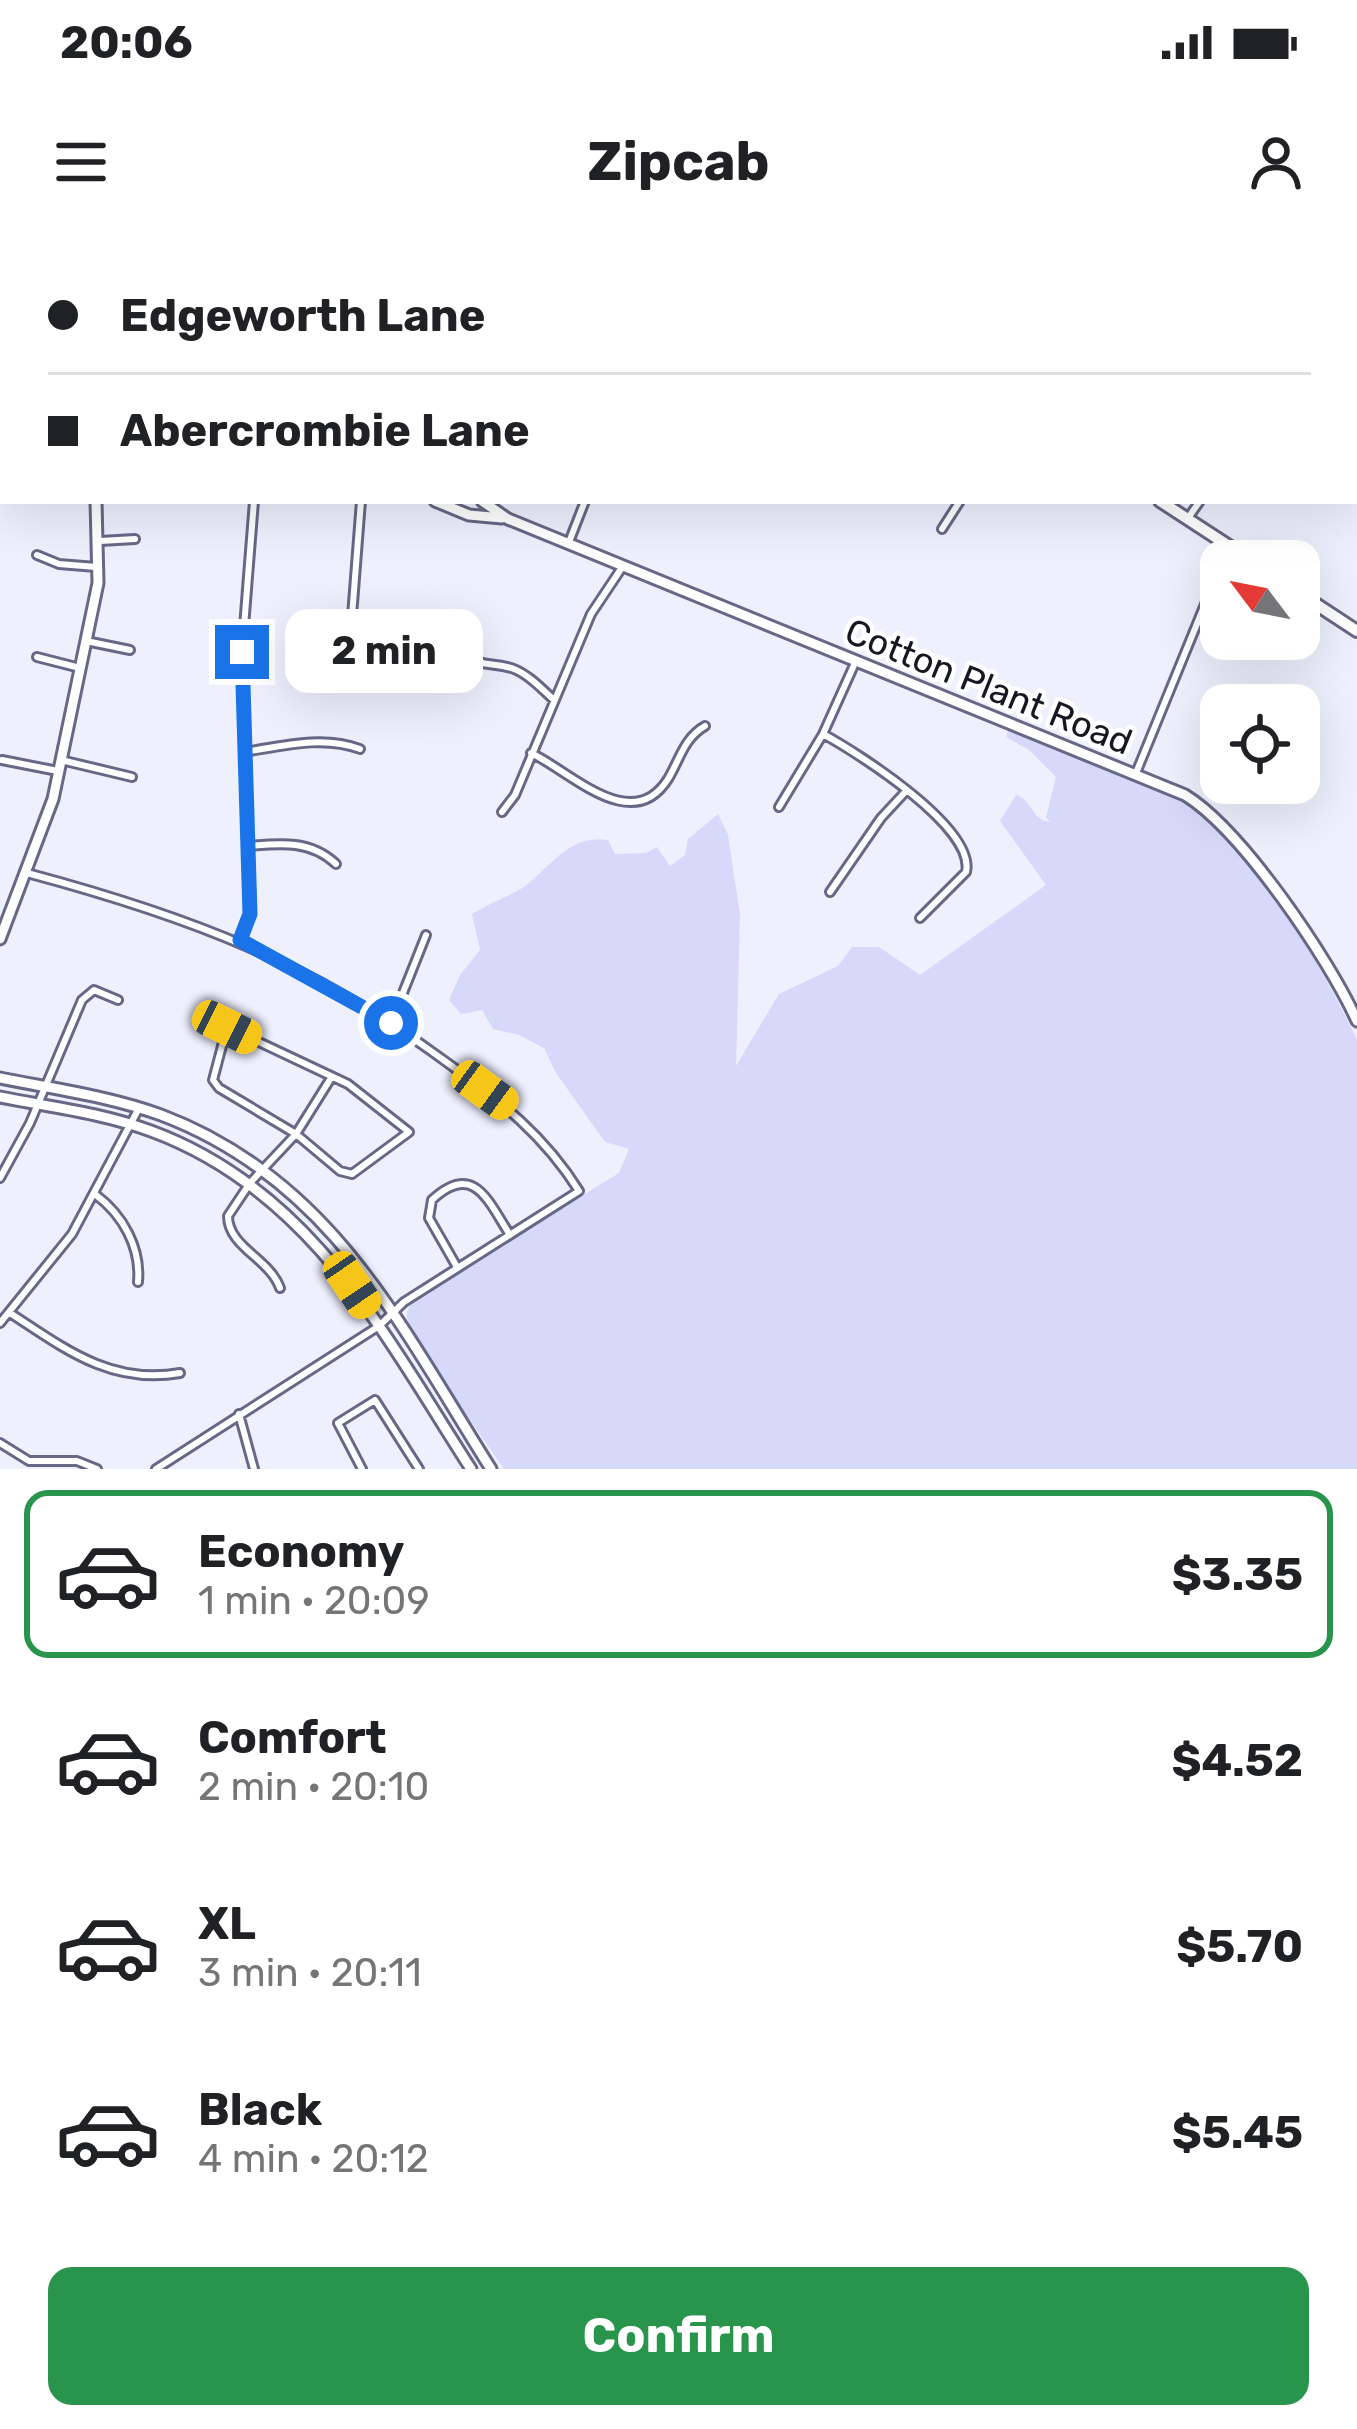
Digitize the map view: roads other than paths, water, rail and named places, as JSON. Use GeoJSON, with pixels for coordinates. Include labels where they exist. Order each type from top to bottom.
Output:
{"type":"FeatureCollection","features":[{"type":"Feature","properties":{"kind":"main road"},"geometry":{"type":"LineString","coordinates":[[1165,504],[1221,540]]}},
{"type":"Feature","properties":{"kind":"main road"},"geometry":{"type":"LineString","coordinates":[[1320,606],[1357,631]]}},
{"type":"Feature","properties":{"kind":"street"},"geometry":{"type":"LineString","coordinates":[[0,939],[47,821],[60,766],[99,567],[96,504]]}},
{"type":"Feature","properties":{"kind":"street"},"geometry":{"type":"LineString","coordinates":[[240,940],[250,914],[242,652],[254,504]]}},
{"type":"Feature","properties":{"kind":"street"},"geometry":{"type":"LineString","coordinates":[[351,629],[361,504]]}},
{"type":"Feature","properties":{"kind":"street","name":"Cotton Plant Road"},"geometry":{"type":"LineString","coordinates":[[442,504],[469,515],[508,518]]}},
{"type":"Feature","properties":{"kind":"street","name":"Cotton Plant Road"},"geometry":{"type":"LineString","coordinates":[[487,504],[508,518],[856,663],[1136,772],[1198,802],[1230,834],[1320,955],[1357,1021]]}},
{"type":"Feature","properties":{"kind":"street"},"geometry":{"type":"LineString","coordinates":[[568,543],[584,504]]}},
{"type":"Feature","properties":{"kind":"street"},"geometry":{"type":"LineString","coordinates":[[942,529],[957,504]]}},
{"type":"Feature","properties":{"kind":"street"},"geometry":{"type":"LineString","coordinates":[[1188,519],[1198,504]]}},
{"type":"Feature","properties":{"kind":"street"},"geometry":{"type":"LineString","coordinates":[[100,541],[135,539]]}},
{"type":"Feature","properties":{"kind":"street"},"geometry":{"type":"LineString","coordinates":[[37,555],[67,565],[99,567]]}},
{"type":"Feature","properties":{"kind":"street"},"geometry":{"type":"LineString","coordinates":[[502,812],[515,795],[591,614],[623,566]]}},
{"type":"Feature","properties":{"kind":"street"},"geometry":{"type":"LineString","coordinates":[[1136,772],[1200,616]]}},
{"type":"Feature","properties":{"kind":"street"},"geometry":{"type":"LineString","coordinates":[[466,635],[469,657],[520,672],[554,700]]}},
{"type":"Feature","properties":{"kind":"street"},"geometry":{"type":"LineString","coordinates":[[86,641],[130,650]]}},
{"type":"Feature","properties":{"kind":"street"},"geometry":{"type":"LineString","coordinates":[[37,657],[80,668]]}},
{"type":"Feature","properties":{"kind":"street"},"geometry":{"type":"LineString","coordinates":[[779,807],[823,734],[856,663]]}},
{"type":"Feature","properties":{"kind":"street"},"geometry":{"type":"LineString","coordinates":[[531,753],[612,802],[641,801],[660,790],[689,738],[705,726]]}},
{"type":"Feature","properties":{"kind":"street"},"geometry":{"type":"LineString","coordinates":[[823,734],[876,764],[961,846],[968,864],[963,876],[920,918]]}},
{"type":"Feature","properties":{"kind":"street"},"geometry":{"type":"LineString","coordinates":[[244,752],[305,743],[344,743],[360,749]]}},
{"type":"Feature","properties":{"kind":"street"},"geometry":{"type":"LineString","coordinates":[[2,760],[132,777]]}},
{"type":"Feature","properties":{"kind":"street"},"geometry":{"type":"LineString","coordinates":[[830,892],[881,818],[907,790]]}},
{"type":"Feature","properties":{"kind":"street"},"geometry":{"type":"LineString","coordinates":[[248,845],[294,844],[320,852],[336,864]]}},
{"type":"Feature","properties":{"kind":"street"},"geometry":{"type":"LineString","coordinates":[[27,873],[120,897],[240,940],[391,1023],[527,1122],[579,1191],[156,1469]]}},
{"type":"Feature","properties":{"kind":"street"},"geometry":{"type":"LineString","coordinates":[[391,1023],[426,935]]}},
{"type":"Feature","properties":{"kind":"street"},"geometry":{"type":"LineString","coordinates":[[0,1178],[39,1105],[86,995],[99,991],[118,1000]]}},
{"type":"Feature","properties":{"kind":"street"},"geometry":{"type":"LineString","coordinates":[[227,1027],[331,1078],[348,1084],[409,1132],[352,1174],[340,1171],[296,1134],[213,1080],[227,1027]]}},
{"type":"Feature","properties":{"kind":"street"},"geometry":{"type":"LineString","coordinates":[[0,1078],[139,1108],[205,1134],[262,1169],[341,1239],[491,1469]]}},
{"type":"Feature","properties":{"kind":"street"},"geometry":{"type":"LineString","coordinates":[[280,1288],[267,1265],[229,1229],[231,1208],[296,1134],[331,1078]]}},
{"type":"Feature","properties":{"kind":"street"},"geometry":{"type":"LineString","coordinates":[[0,1097],[131,1124],[191,1149],[250,1183],[314,1238],[380,1326],[471,1469]]}},
{"type":"Feature","properties":{"kind":"street"},"geometry":{"type":"LineString","coordinates":[[0,1323],[56,1257],[96,1195],[139,1108]]}},
{"type":"Feature","properties":{"kind":"street"},"geometry":{"type":"LineString","coordinates":[[458,1267],[428,1218],[432,1200],[450,1186],[462,1182],[476,1187],[510,1234]]}},
{"type":"Feature","properties":{"kind":"street"},"geometry":{"type":"LineString","coordinates":[[96,1195],[122,1220],[139,1265],[138,1282]]}},
{"type":"Feature","properties":{"kind":"street"},"geometry":{"type":"LineString","coordinates":[[10,1313],[108,1371],[147,1379],[180,1373]]}},
{"type":"Feature","properties":{"kind":"street"},"geometry":{"type":"LineString","coordinates":[[362,1469],[338,1423],[375,1400],[419,1469]]}},
{"type":"Feature","properties":{"kind":"street"},"geometry":{"type":"LineString","coordinates":[[239,1414],[254,1469]]}},
{"type":"Feature","properties":{"kind":"street"},"geometry":{"type":"LineString","coordinates":[[0,1443],[29,1461],[77,1461],[97,1469]]}}]}
